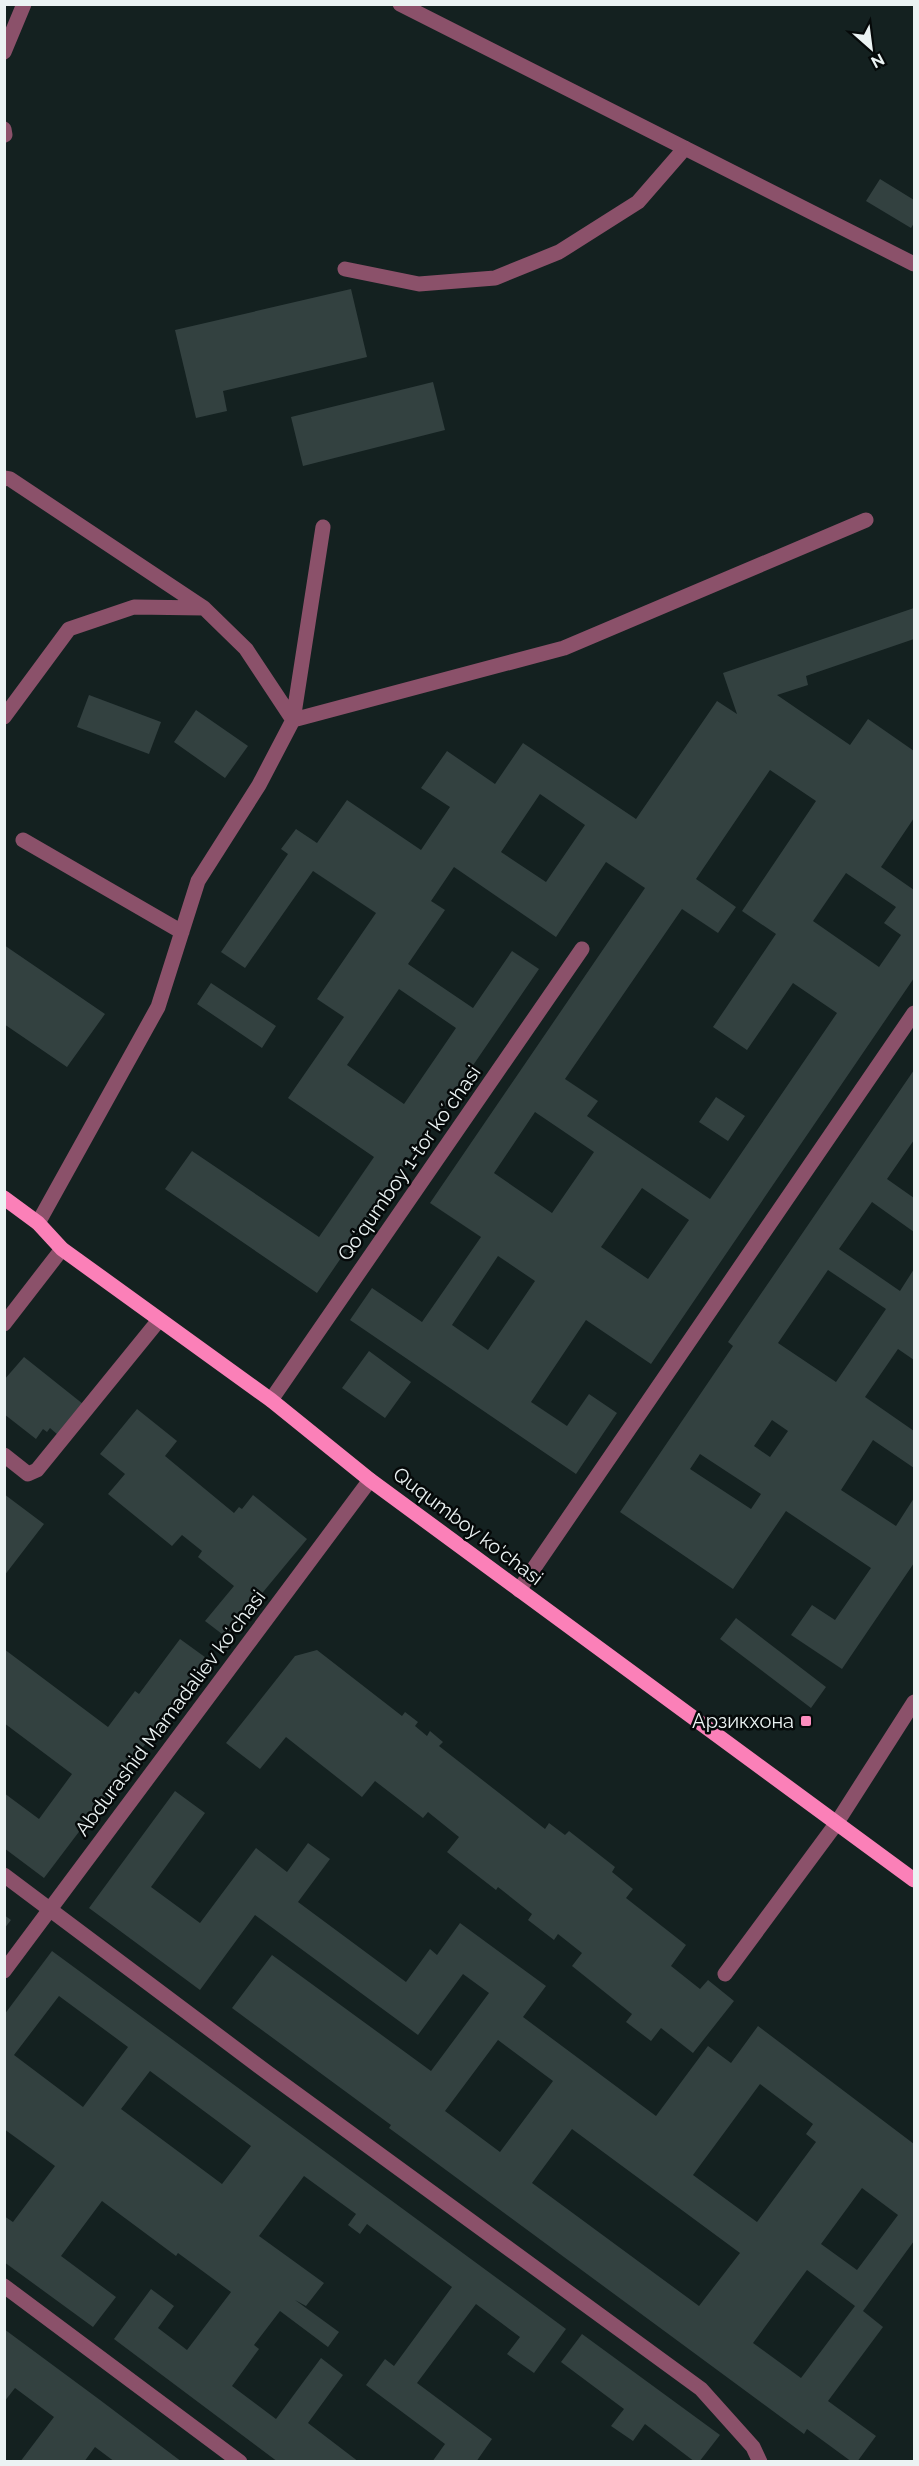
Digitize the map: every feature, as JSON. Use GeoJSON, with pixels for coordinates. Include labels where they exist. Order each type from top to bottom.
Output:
{"type":"FeatureCollection","features":[{"type":"Feature","properties":{"kind":"main road","name":"Ququmboy ko'chasi"},"geometry":{"type":"LineString","coordinates":[[4,1198],[38,1223],[62,1248],[271,1400],[370,1480],[915,1880]]}},
{"type":"Feature","properties":{"kind":"street"},"geometry":{"type":"LineString","coordinates":[[4,52],[24,4]]}},
{"type":"Feature","properties":{"kind":"street"},"geometry":{"type":"LineString","coordinates":[[400,4],[915,264]]}},
{"type":"Feature","properties":{"kind":"street"},"geometry":{"type":"LineString","coordinates":[[4,129],[5,135]]}},
{"type":"Feature","properties":{"kind":"street"},"geometry":{"type":"LineString","coordinates":[[345,269],[419,284],[495,279],[559,252],[638,202],[685,148]]}},
{"type":"Feature","properties":{"kind":"street"},"geometry":{"type":"LineString","coordinates":[[4,478],[10,479],[204,608],[246,649],[293,720]]}},
{"type":"Feature","properties":{"kind":"street"},"geometry":{"type":"LineString","coordinates":[[293,720],[564,648],[866,520]]}},
{"type":"Feature","properties":{"kind":"street"},"geometry":{"type":"LineString","coordinates":[[38,1223],[158,1007],[198,881],[259,785],[293,720],[323,527]]}},
{"type":"Feature","properties":{"kind":"street"},"geometry":{"type":"LineString","coordinates":[[4,717],[69,629],[134,607],[204,608]]}},
{"type":"Feature","properties":{"kind":"street"},"geometry":{"type":"LineString","coordinates":[[24,840],[182,932]]}},
{"type":"Feature","properties":{"kind":"street","name":"Qoʻqumboy 1-tor koʼchasi"},"geometry":{"type":"LineString","coordinates":[[271,1400],[582,949]]}},
{"type":"Feature","properties":{"kind":"street"},"geometry":{"type":"LineString","coordinates":[[519,1590],[915,1013]]}},
{"type":"Feature","properties":{"kind":"street"},"geometry":{"type":"LineString","coordinates":[[4,1324],[62,1248]]}},
{"type":"Feature","properties":{"kind":"street"},"geometry":{"type":"LineString","coordinates":[[4,1455],[28,1474],[37,1470],[159,1320]]}},
{"type":"Feature","properties":{"kind":"street","name":"Abdurashid Mamadaliev koʻchasi"},"geometry":{"type":"LineString","coordinates":[[4,1971],[370,1480]]}},
{"type":"Feature","properties":{"kind":"street"},"geometry":{"type":"LineString","coordinates":[[725,1974],[836,1824],[915,1702]]}},
{"type":"Feature","properties":{"kind":"street"},"geometry":{"type":"LineString","coordinates":[[4,1875],[268,2073],[701,2389],[753,2446],[760,2462]]}},
{"type":"Feature","properties":{"kind":"street"},"geometry":{"type":"LineString","coordinates":[[4,2286],[240,2462]]}},
{"type":"Feature","properties":{"kind":"building"},"geometry":{"type":"Polygon","coordinates":[[[880,179],[914,200],[914,223],[911,228],[866,201],[880,179]]]}},
{"type":"Feature","properties":{"kind":"building"},"geometry":{"type":"Polygon","coordinates":[[[351,289],[367,357],[223,391],[227,411],[196,418],[175,330],[351,289]]]}},
{"type":"Feature","properties":{"kind":"building"},"geometry":{"type":"Polygon","coordinates":[[[433,382],[445,430],[303,466],[291,417],[433,382]]]}},
{"type":"Feature","properties":{"kind":"building"},"geometry":{"type":"Polygon","coordinates":[[[914,608],[914,639],[806,676],[808,685],[777,695],[850,745],[868,719],[914,751],[914,818],[881,867],[914,890],[914,978],[651,1364],[586,1320],[531,1402],[567,1426],[589,1394],[617,1413],[576,1474],[350,1320],[372,1288],[422,1322],[481,1237],[430,1203],[645,888],[606,862],[556,937],[454,867],[431,901],[445,910],[408,964],[473,1008],[512,951],[539,969],[317,1293],[165,1189],[192,1151],[319,1237],[374,1157],[288,1098],[344,1017],[317,999],[376,913],[313,871],[245,968],[221,952],[288,854],[281,849],[296,829],[317,843],[347,800],[421,850],[450,807],[421,788],[447,751],[495,784],[523,743],[636,819],[717,701],[737,714],[723,673],[914,608]],[[770,770],[696,879],[736,907],[718,933],[682,909],[565,1079],[598,1101],[587,1116],[710,1199],[837,1013],[793,983],[747,1050],[713,1027],[776,934],[742,911],[816,801],[770,770]],[[540,794],[501,852],[546,882],[585,825],[540,794]],[[846,873],[813,921],[879,967],[901,935],[884,923],[896,907],[846,873]],[[399,989],[347,1065],[404,1104],[456,1028],[399,989]],[[535,1112],[494,1173],[552,1213],[594,1152],[535,1112]],[[642,1188],[601,1247],[648,1279],[689,1220],[642,1188]],[[498,1256],[452,1325],[488,1350],[535,1281],[498,1256]]]}},
{"type":"Feature","properties":{"kind":"building"},"geometry":{"type":"Polygon","coordinates":[[[89,695],[161,722],[149,754],[77,727],[89,695]]]}},
{"type":"Feature","properties":{"kind":"building"},"geometry":{"type":"Polygon","coordinates":[[[196,710],[248,746],[225,778],[174,742],[196,710]]]}},
{"type":"Feature","properties":{"kind":"building"},"geometry":{"type":"Polygon","coordinates":[[[4,945],[105,1014],[67,1067],[4,1024],[4,945]]]}},
{"type":"Feature","properties":{"kind":"building"},"geometry":{"type":"Polygon","coordinates":[[[211,983],[276,1026],[262,1048],[197,1004],[211,983]]]}},
{"type":"Feature","properties":{"kind":"building"},"geometry":{"type":"Polygon","coordinates":[[[914,1070],[914,1140],[887,1179],[914,1198],[914,1232],[872,1202],[839,1249],[900,1291],[914,1269],[914,1360],[898,1349],[865,1397],[914,1431],[914,1468],[873,1440],[841,1490],[896,1526],[914,1498],[914,1563],[842,1669],[791,1635],[812,1605],[835,1620],[871,1568],[786,1511],[733,1589],[620,1512],[733,1346],[728,1342],[914,1070]],[[828,1270],[778,1343],[836,1382],[886,1309],[828,1270]],[[772,1420],[754,1446],[770,1457],[788,1431],[772,1420]],[[700,1454],[690,1469],[751,1509],[761,1494],[700,1454]]]}},
{"type":"Feature","properties":{"kind":"building"},"geometry":{"type":"Polygon","coordinates":[[[716,1097],[745,1116],[728,1141],[699,1122],[716,1097]]]}},
{"type":"Feature","properties":{"kind":"building"},"geometry":{"type":"Polygon","coordinates":[[[369,1351],[411,1382],[385,1418],[342,1388],[369,1351]]]}},
{"type":"Feature","properties":{"kind":"building"},"geometry":{"type":"Polygon","coordinates":[[[24,1357],[83,1404],[58,1435],[50,1428],[47,1432],[43,1429],[36,1439],[4,1414],[4,1380],[24,1357]]]}},
{"type":"Feature","properties":{"kind":"building"},"geometry":{"type":"Polygon","coordinates":[[[137,1409],[177,1441],[165,1456],[234,1513],[239,1507],[242,1509],[253,1495],[307,1539],[226,1637],[205,1621],[234,1586],[198,1557],[202,1551],[182,1535],[172,1546],[108,1494],[125,1474],[100,1454],[137,1409]]]}},
{"type":"Feature","properties":{"kind":"building"},"geometry":{"type":"Polygon","coordinates":[[[4,1494],[44,1524],[4,1576],[4,1494]]]}},
{"type":"Feature","properties":{"kind":"building"},"geometry":{"type":"Polygon","coordinates":[[[736,1618],[826,1687],[811,1708],[720,1639],[736,1618]]]}},
{"type":"Feature","properties":{"kind":"building"},"geometry":{"type":"Polygon","coordinates":[[[180,1639],[209,1660],[44,1878],[4,1848],[4,1793],[39,1819],[72,1774],[4,1723],[4,1649],[108,1727],[135,1691],[139,1694],[180,1639]]]}},
{"type":"Feature","properties":{"kind":"building"},"geometry":{"type":"Polygon","coordinates":[[[317,1650],[402,1716],[405,1712],[418,1722],[415,1726],[427,1736],[430,1731],[443,1742],[439,1746],[545,1829],[549,1823],[565,1835],[569,1831],[615,1867],[612,1872],[633,1889],[626,1898],[686,1945],[671,1966],[700,1989],[708,1980],[734,2001],[693,2053],[661,2028],[651,2041],[626,2022],[632,2014],[572,1966],[582,1953],[558,1934],[554,1940],[528,1920],[532,1914],[498,1887],[496,1890],[447,1852],[459,1837],[428,1812],[423,1818],[375,1781],[362,1797],[286,1737],[260,1769],[226,1743],[295,1656],[317,1650]]]}},
{"type":"Feature","properties":{"kind":"building"},"geometry":{"type":"Polygon","coordinates":[[[175,1791],[205,1813],[151,1887],[200,1923],[256,1848],[287,1872],[308,1843],[330,1859],[298,1902],[406,1982],[430,1949],[437,1955],[460,1923],[546,1986],[523,2017],[656,2116],[708,2046],[731,2063],[758,2026],[914,2144],[914,2241],[863,2311],[883,2327],[828,2401],[876,2436],[857,2462],[852,2462],[807,2429],[804,2434],[389,2128],[391,2125],[232,2008],[272,1955],[431,2071],[489,1993],[463,1974],[418,2035],[255,1915],[200,1990],[89,1908],[175,1791]],[[498,2040],[445,2111],[500,2152],[553,2081],[498,2040]],[[760,2084],[693,2175],[757,2222],[816,2142],[806,2134],[813,2124],[760,2084]],[[572,2129],[532,2183],[699,2306],[740,2253],[572,2129]],[[862,2188],[821,2244],[857,2270],[898,2215],[862,2188]],[[807,2270],[753,2343],[801,2378],[855,2306],[807,2270]]]}},
{"type":"Feature","properties":{"kind":"building"},"geometry":{"type":"Polygon","coordinates":[[[4,1915],[11,1920],[4,1929],[4,1915]]]}},
{"type":"Feature","properties":{"kind":"building"},"geometry":{"type":"Polygon","coordinates":[[[52,1951],[566,2329],[534,2373],[507,2354],[520,2337],[476,2304],[417,2383],[492,2439],[476,2462],[432,2462],[445,2444],[366,2385],[385,2359],[394,2366],[452,2287],[367,2224],[360,2234],[348,2225],[356,2214],[304,2176],[259,2236],[324,2283],[306,2306],[295,2300],[339,2332],[328,2347],[280,2311],[254,2345],[259,2349],[232,2386],[276,2419],[321,2358],[343,2375],[308,2423],[359,2462],[278,2462],[114,2339],[151,2289],[174,2306],[158,2328],[187,2350],[231,2292],[178,2253],[176,2256],[102,2201],[61,2256],[116,2297],[93,2327],[4,2262],[4,2216],[13,2222],[55,2166],[4,2129],[4,2015],[52,1951]],[[59,1996],[14,2055],[83,2107],[128,2047],[59,1996]],[[150,2071],[121,2109],[222,2184],[251,2146],[150,2071]]]}},
{"type":"Feature","properties":{"kind":"building"},"geometry":{"type":"Polygon","coordinates":[[[4,2329],[182,2462],[115,2462],[95,2447],[84,2462],[20,2462],[54,2417],[15,2388],[4,2402],[4,2329]]]}},
{"type":"Feature","properties":{"kind":"building"},"geometry":{"type":"Polygon","coordinates":[[[582,2334],[720,2435],[699,2462],[695,2462],[645,2424],[633,2441],[611,2426],[624,2409],[561,2362],[582,2334]]]}},
{"type":"Feature","properties":{"kind":"place","name":"Арзикхона"},"geometry":{"type":"Point","coordinates":[806,1721]}}]}
